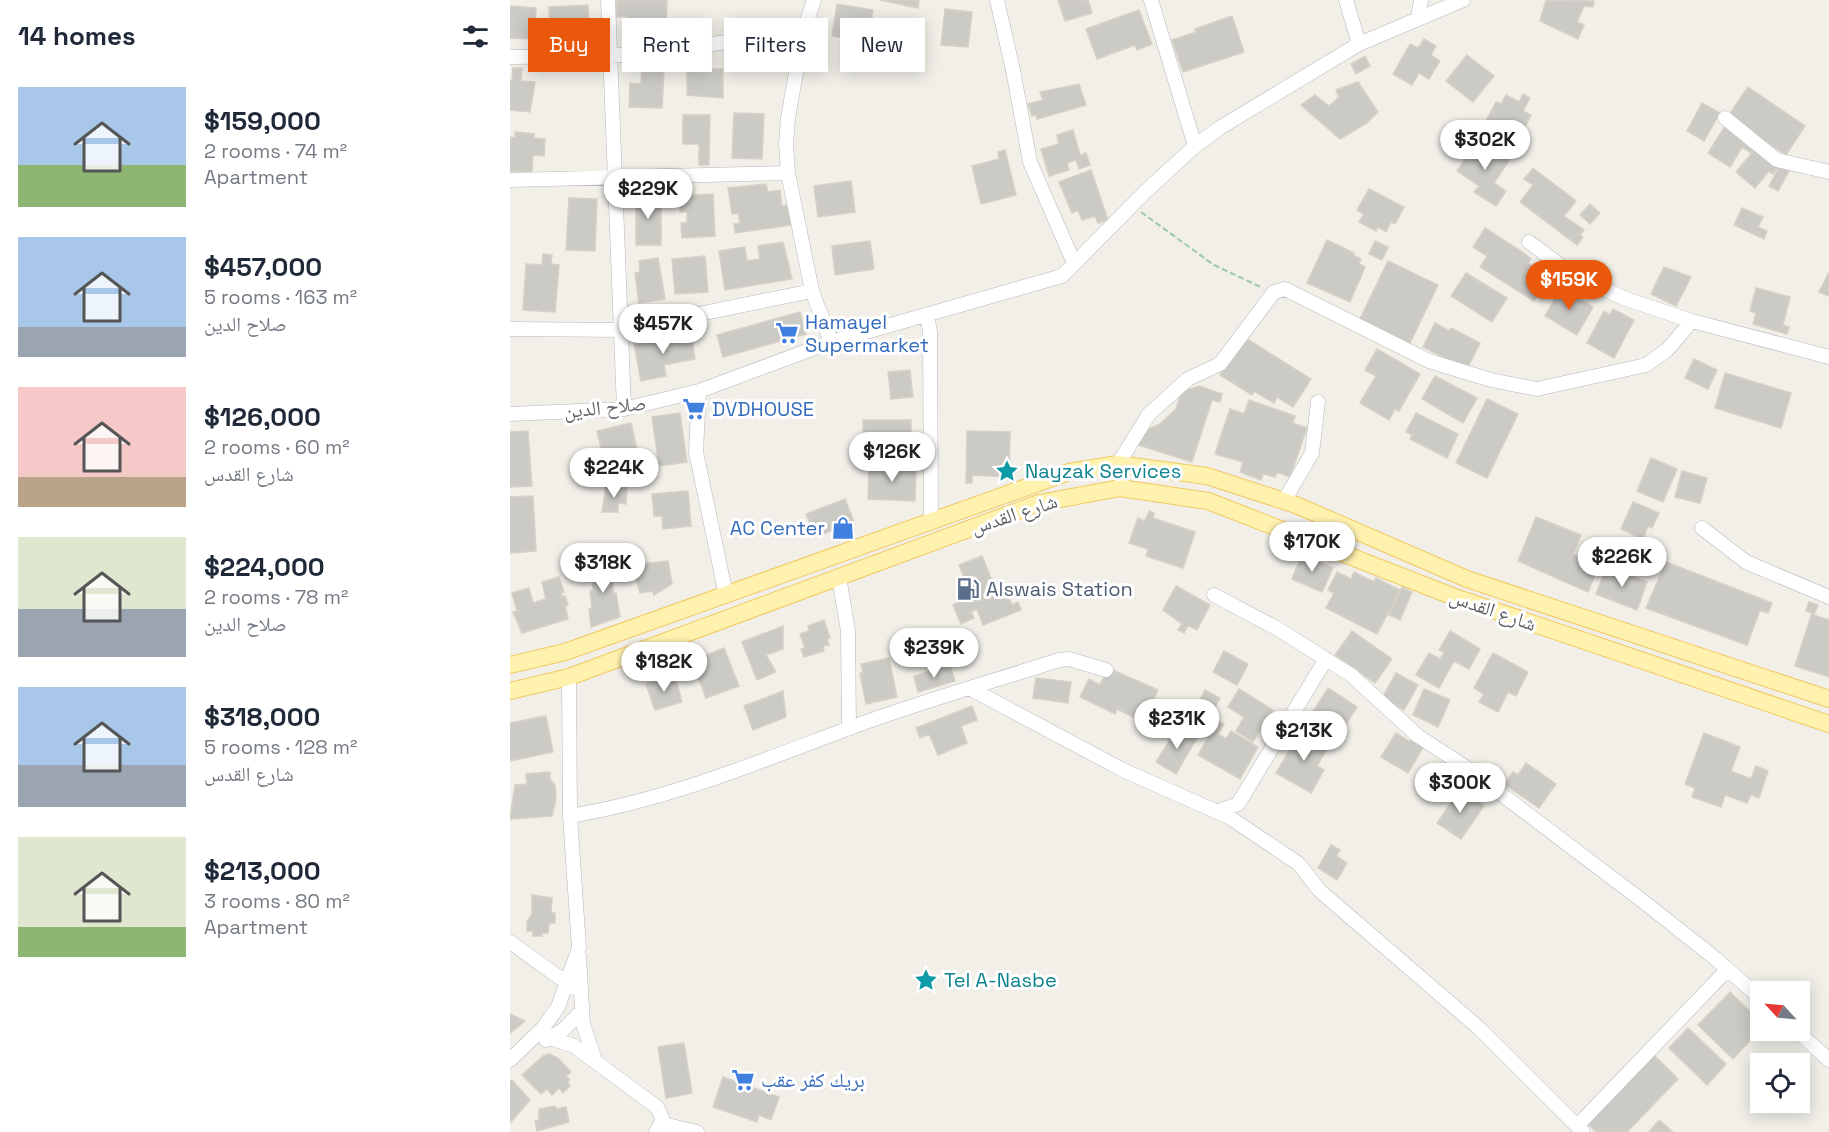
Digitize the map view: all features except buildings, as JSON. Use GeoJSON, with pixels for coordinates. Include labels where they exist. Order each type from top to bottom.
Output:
{"type":"FeatureCollection","features":[{"type":"Feature","properties":{"kind":"main road","name":"شارع القدس"},"geometry":{"type":"LineString","coordinates":[[510,666],[566,652],[1069,472],[1118,464],[1207,476],[1284,501],[1467,579],[1829,699]]}},
{"type":"Feature","properties":{"kind":"main road","name":"شارع القدس"},"geometry":{"type":"LineString","coordinates":[[510,691],[569,677],[1039,503],[1119,488],[1208,501],[1452,596],[1829,724]]}},
{"type":"Feature","properties":{"kind":"main road"},"geometry":{"type":"LineString","coordinates":[[1452,596],[1467,579]]}},
{"type":"Feature","properties":{"kind":"main road"},"geometry":{"type":"LineString","coordinates":[[726,595],[730,616]]}},
{"type":"Feature","properties":{"kind":"main road"},"geometry":{"type":"LineString","coordinates":[[566,652],[569,677]]}},
{"type":"Feature","properties":{"kind":"street"},"geometry":{"type":"LineString","coordinates":[[608,0],[609,18]]}},
{"type":"Feature","properties":{"kind":"street"},"geometry":{"type":"LineString","coordinates":[[808,18],[814,0]]}},
{"type":"Feature","properties":{"kind":"street"},"geometry":{"type":"LineString","coordinates":[[997,0],[1013,69],[1030,162],[1074,263]]}},
{"type":"Feature","properties":{"kind":"street"},"geometry":{"type":"LineString","coordinates":[[1151,0],[1195,146]]}},
{"type":"Feature","properties":{"kind":"street"},"geometry":{"type":"LineString","coordinates":[[1346,0],[1359,44]]}},
{"type":"Feature","properties":{"kind":"street"},"geometry":{"type":"LineString","coordinates":[[1418,18],[1421,0]]}},
{"type":"Feature","properties":{"kind":"street","name":"صلاح الدين"},"geometry":{"type":"LineString","coordinates":[[510,414],[624,409],[699,391],[831,342],[1062,276],[1131,205],[1195,146],[1359,44],[1463,0]]}},
{"type":"Feature","properties":{"kind":"street"},"geometry":{"type":"LineString","coordinates":[[624,409],[610,56],[724,42]]}},
{"type":"Feature","properties":{"kind":"street"},"geometry":{"type":"LineString","coordinates":[[510,57],[528,57]]}},
{"type":"Feature","properties":{"kind":"street"},"geometry":{"type":"LineString","coordinates":[[796,72],[788,118],[788,173],[812,291],[831,342]]}},
{"type":"Feature","properties":{"kind":"street"},"geometry":{"type":"LineString","coordinates":[[1725,118],[1777,160],[1829,172]]}},
{"type":"Feature","properties":{"kind":"street"},"geometry":{"type":"LineString","coordinates":[[510,180],[788,173]]}},
{"type":"Feature","properties":{"kind":"street"},"geometry":{"type":"LineString","coordinates":[[1529,242],[1573,275],[1626,299],[1692,321],[1829,357]]}},
{"type":"Feature","properties":{"kind":"street"},"geometry":{"type":"LineString","coordinates":[[1118,464],[1149,414],[1188,379],[1220,364],[1274,292],[1285,289],[1429,360],[1491,380],[1537,389],[1646,365],[1667,350],[1692,321]]}},
{"type":"Feature","properties":{"kind":"street"},"geometry":{"type":"LineString","coordinates":[[510,329],[620,330],[812,291]]}},
{"type":"Feature","properties":{"kind":"street"},"geometry":{"type":"LineString","coordinates":[[927,315],[930,332],[930,522]]}},
{"type":"Feature","properties":{"kind":"street"},"geometry":{"type":"LineString","coordinates":[[699,391],[696,452],[726,595]]}},
{"type":"Feature","properties":{"kind":"street"},"geometry":{"type":"LineString","coordinates":[[1284,501],[1312,453],[1318,402]]}},
{"type":"Feature","properties":{"kind":"street"},"geometry":{"type":"LineString","coordinates":[[1702,528],[1746,562],[1829,597]]}},
{"type":"Feature","properties":{"kind":"street"},"geometry":{"type":"LineString","coordinates":[[839,577],[848,631],[849,728]]}},
{"type":"Feature","properties":{"kind":"street"},"geometry":{"type":"LineString","coordinates":[[1214,595],[1278,629],[1351,675],[1418,736],[1515,804],[1750,990]]}},
{"type":"Feature","properties":{"kind":"street"},"geometry":{"type":"LineString","coordinates":[[570,816],[618,808],[676,792],[849,728],[1059,660],[1069,659],[1106,670]]}},
{"type":"Feature","properties":{"kind":"street"},"geometry":{"type":"LineString","coordinates":[[1216,812],[1238,804],[1326,659]]}},
{"type":"Feature","properties":{"kind":"street"},"geometry":{"type":"LineString","coordinates":[[569,677],[570,816],[579,948],[574,987],[582,1011],[586,1038],[595,1060]]}},
{"type":"Feature","properties":{"kind":"street"},"geometry":{"type":"LineString","coordinates":[[971,689],[1125,771],[1229,817],[1299,864],[1320,891],[1479,1028],[1580,1129],[1727,970]]}},
{"type":"Feature","properties":{"kind":"street"},"geometry":{"type":"LineString","coordinates":[[510,942],[574,987]]}},
{"type":"Feature","properties":{"kind":"street"},"geometry":{"type":"LineString","coordinates":[[510,1060],[543,1028],[574,987]]}},
{"type":"Feature","properties":{"kind":"street"},"geometry":{"type":"LineString","coordinates":[[558,1007],[563,1030],[572,1045]]}},
{"type":"Feature","properties":{"kind":"street"},"geometry":{"type":"LineString","coordinates":[[524,1048],[550,1038],[563,1030],[582,1011]]}},
{"type":"Feature","properties":{"kind":"street"},"geometry":{"type":"LineString","coordinates":[[550,1038],[572,1045],[657,1107],[663,1116],[660,1128],[698,1132]]}},
{"type":"Feature","properties":{"kind":"street"},"geometry":{"type":"LineString","coordinates":[[1808,1041],[1829,1060]]}},
{"type":"Feature","properties":{"kind":"path"},"geometry":{"type":"LineString","coordinates":[[1131,205],[1214,265],[1274,292]]}},
{"type":"Feature","properties":{"kind":"place","name":"Hamayel Supermarket"},"geometry":{"type":"Point","coordinates":[787,333]}},
{"type":"Feature","properties":{"kind":"place","name":"DVDHOUSE"},"geometry":{"type":"Point","coordinates":[694,409]}},
{"type":"Feature","properties":{"kind":"place","name":"Nayzak Services"},"geometry":{"type":"Point","coordinates":[1007,471]}},
{"type":"Feature","properties":{"kind":"place","name":"AC Center"},"geometry":{"type":"Point","coordinates":[843,528]}},
{"type":"Feature","properties":{"kind":"place","name":"Alswais Station"},"geometry":{"type":"Point","coordinates":[968,589]}},
{"type":"Feature","properties":{"kind":"place","name":"Tel A-Nasbe"},"geometry":{"type":"Point","coordinates":[926,980]}},
{"type":"Feature","properties":{"kind":"place","name":"بريك كفر عقب"},"geometry":{"type":"Point","coordinates":[743,1080]}}]}
